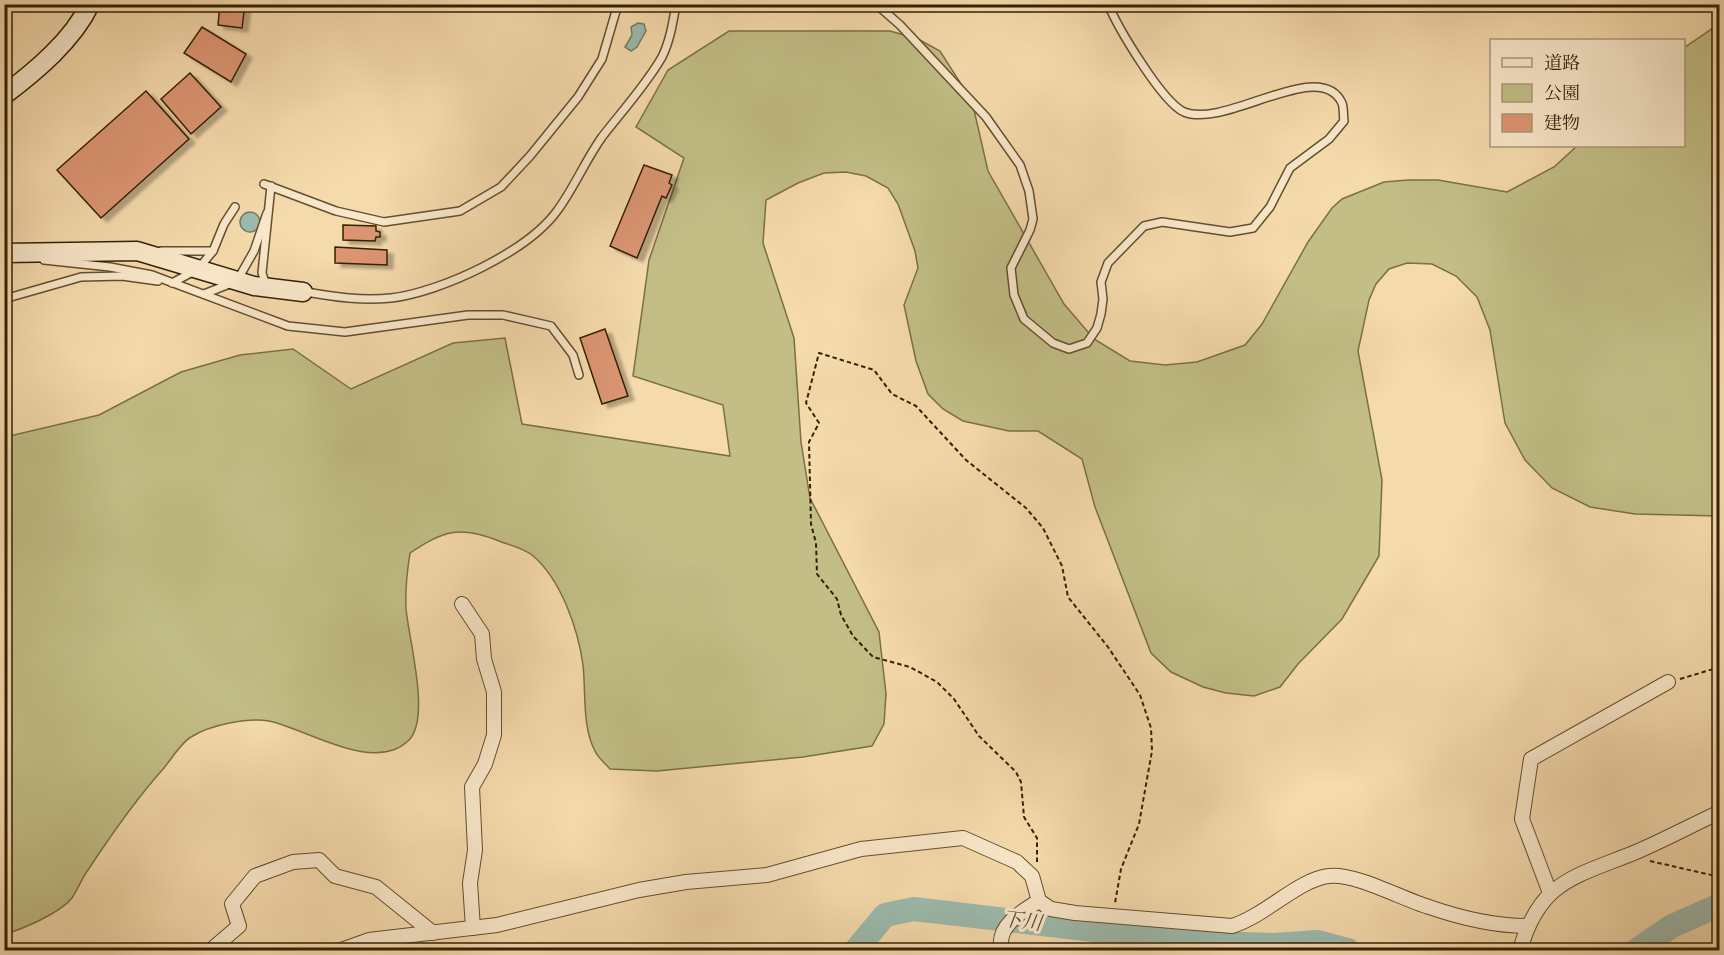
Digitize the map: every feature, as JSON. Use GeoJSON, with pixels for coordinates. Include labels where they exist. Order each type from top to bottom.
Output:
{"type":"FeatureCollection","features":[{"type":"Feature","properties":{"kind":"street"},"geometry":{"type":"LineString","coordinates":[[4,94],[26,79],[82,21],[90,4]]}},
{"type":"Feature","properties":{"kind":"street"},"geometry":{"type":"LineString","coordinates":[[10,253],[138,251],[237,281],[267,288],[303,292]]}},
{"type":"Feature","properties":{"kind":"street"},"geometry":{"type":"LineString","coordinates":[[462,604],[482,634],[484,659],[494,692],[494,735],[485,764],[472,788],[475,850],[470,884],[473,928]]}},
{"type":"Feature","properties":{"kind":"street"},"geometry":{"type":"LineString","coordinates":[[1550,893],[1522,819],[1531,759],[1618,713],[1668,682]]}},
{"type":"Feature","properties":{"kind":"street"},"geometry":{"type":"LineString","coordinates":[[1520,951],[1532,914],[1550,893],[1572,877],[1627,855],[1719,812]]}},
{"type":"Feature","properties":{"kind":"street"},"geometry":{"type":"LineString","coordinates":[[340,951],[369,940],[497,926],[639,890],[686,882],[778,873],[861,849],[963,838],[1017,862],[1032,876],[1039,901],[1051,909],[1115,917],[1232,926],[1251,920],[1297,889],[1329,876],[1360,881],[1429,907],[1500,926],[1527,926]]}},
{"type":"Feature","properties":{"kind":"street"},"geometry":{"type":"LineString","coordinates":[[211,951],[239,926],[232,904],[255,876],[292,862],[319,860],[335,876],[376,886],[433,933]]}},
{"type":"Feature","properties":{"kind":"street"},"geometry":{"type":"LineString","coordinates":[[1002,951],[1003,930],[1023,911],[1039,901]]}},
{"type":"Feature","properties":{"kind":"lane"},"geometry":{"type":"LineString","coordinates":[[267,288],[262,273],[268,185],[336,211],[384,222],[460,211],[501,187],[530,156],[578,97],[602,59],[618,4]]}},
{"type":"Feature","properties":{"kind":"lane"},"geometry":{"type":"LineString","coordinates":[[303,292],[351,300],[392,298],[433,289],[507,254],[532,237],[556,212],[599,142],[662,57],[672,28],[676,4]]}},
{"type":"Feature","properties":{"kind":"lane"},"geometry":{"type":"LineString","coordinates":[[876,4],[900,25],[986,117],[1020,165],[1029,191],[1033,219],[1011,268],[1014,295],[1024,319],[1053,343],[1069,349],[1087,343],[1097,328],[1103,299],[1101,282],[1108,263],[1144,226],[1162,222],[1230,232],[1253,228],[1270,207],[1290,168],[1329,139],[1344,121],[1342,104],[1331,91],[1310,85],[1204,117],[1183,111],[1143,66],[1108,4]]}},
{"type":"Feature","properties":{"kind":"lane"},"geometry":{"type":"LineString","coordinates":[[923,4],[946,4]]}},
{"type":"Feature","properties":{"kind":"lane"},"geometry":{"type":"LineString","coordinates":[[4,299],[81,278],[122,276],[173,283],[198,269],[213,251],[224,224],[235,207]]}},
{"type":"Feature","properties":{"kind":"lane"},"geometry":{"type":"LineString","coordinates":[[204,294],[237,281],[254,251],[267,213]]}},
{"type":"Feature","properties":{"kind":"lane"},"geometry":{"type":"LineString","coordinates":[[138,251],[213,251]]}},
{"type":"Feature","properties":{"kind":"lane"},"geometry":{"type":"LineString","coordinates":[[10,253],[61,263],[110,267],[152,275],[288,326],[345,332],[468,315],[503,315],[551,326],[573,356],[579,375]]}},
{"type":"Feature","properties":{"kind":"path"},"geometry":{"type":"LineString","coordinates":[[1032,876],[1037,868],[1037,838],[1024,817],[1021,782],[1016,772],[979,736],[954,699],[937,682],[910,667],[873,657],[853,636],[841,615],[837,599],[817,574],[816,543],[811,524],[810,442],[819,423],[806,403],[819,353],[873,370],[892,394],[916,406],[966,460],[1026,508],[1043,528],[1062,566],[1068,597],[1108,647],[1140,695],[1151,728],[1152,751],[1139,824],[1120,869],[1115,917]]}},
{"type":"Feature","properties":{"kind":"path"},"geometry":{"type":"LineString","coordinates":[[1668,682],[1719,667]]}},
{"type":"Feature","properties":{"kind":"path"},"geometry":{"type":"LineString","coordinates":[[1627,855],[1719,877]]}},
{"type":"Feature","properties":{"kind":"green space"},"geometry":{"type":"Polygon","coordinates":[[[1719,24],[1719,516],[1635,514],[1590,507],[1552,488],[1525,460],[1505,423],[1490,330],[1477,297],[1456,276],[1432,264],[1407,263],[1389,269],[1376,284],[1369,300],[1358,351],[1382,480],[1379,556],[1342,619],[1298,664],[1280,687],[1254,696],[1226,693],[1203,687],[1171,672],[1151,653],[1095,507],[1082,459],[1038,431],[1009,431],[963,421],[943,409],[928,394],[916,361],[904,305],[918,268],[915,251],[898,204],[888,188],[866,176],[846,172],[824,173],[798,183],[766,200],[763,243],[794,338],[801,442],[810,498],[879,632],[886,694],[884,724],[872,746],[803,757],[657,771],[610,769],[598,756],[591,742],[586,720],[581,651],[572,621],[552,577],[532,555],[524,550],[473,533],[442,535],[410,553],[406,581],[406,608],[417,678],[418,715],[415,730],[408,741],[393,750],[377,753],[358,751],[284,725],[260,720],[229,723],[199,733],[180,747],[134,805],[86,873],[72,898],[50,915],[5,934],[5,437],[99,415],[181,372],[240,355],[293,349],[351,389],[453,343],[505,338],[522,424],[730,456],[723,405],[633,376],[649,260],[684,158],[636,127],[668,70],[729,31],[890,31],[918,39],[940,51],[972,101],[988,171],[1064,304],[1094,339],[1130,361],[1165,365],[1197,362],[1245,345],[1262,324],[1308,242],[1332,208],[1342,199],[1384,182],[1408,180],[1438,180],[1507,192],[1554,167],[1576,147],[1685,147],[1685,47],[1719,24]]]}},
{"type":"Feature","properties":{"kind":"shaded area"},"geometry":{"type":"Polygon","coordinates":[[[638,23],[644,24],[646,31],[637,47],[631,51],[625,47],[632,35],[631,27],[638,23]]]}},
{"type":"Feature","properties":{"kind":"shaded area"},"geometry":{"type":"Polygon","coordinates":[[[250,212],[257,215],[260,222],[257,229],[250,232],[243,229],[240,222],[243,215],[250,212]]]}},
{"type":"Feature","properties":{"kind":"building"},"geometry":{"type":"Polygon","coordinates":[[[220,4],[245,4],[242,28],[218,25],[220,4]]]}},
{"type":"Feature","properties":{"kind":"building"},"geometry":{"type":"Polygon","coordinates":[[[202,27],[246,54],[231,82],[184,53],[202,27]]]}},
{"type":"Feature","properties":{"kind":"building"},"geometry":{"type":"Polygon","coordinates":[[[190,73],[221,107],[191,134],[161,99],[190,73]]]}},
{"type":"Feature","properties":{"kind":"building"},"geometry":{"type":"Polygon","coordinates":[[[146,91],[189,139],[101,218],[57,170],[146,91]]]}},
{"type":"Feature","properties":{"kind":"building"},"geometry":{"type":"Polygon","coordinates":[[[644,165],[672,175],[669,183],[672,185],[666,198],[662,196],[637,258],[610,246],[644,165]]]}},
{"type":"Feature","properties":{"kind":"building"},"geometry":{"type":"Polygon","coordinates":[[[343,225],[376,226],[380,237],[376,237],[375,241],[343,240],[343,225]]]}},
{"type":"Feature","properties":{"kind":"building"},"geometry":{"type":"Polygon","coordinates":[[[335,247],[387,250],[387,265],[335,263],[335,247]]]}},
{"type":"Feature","properties":{"kind":"building"},"geometry":{"type":"Polygon","coordinates":[[[605,329],[628,396],[602,404],[580,338],[605,329]]]}},
{"type":"Feature","properties":{"kind":"waterway","name":"下川"},"geometry":{"type":"LineString","coordinates":[[1637,950],[1672,926],[1720,905]]}},
{"type":"Feature","properties":{"kind":"waterway","name":"下川"},"geometry":{"type":"LineString","coordinates":[[856,950],[885,915],[914,909],[1194,942],[1273,945],[1318,942],[1348,950]]}}]}
